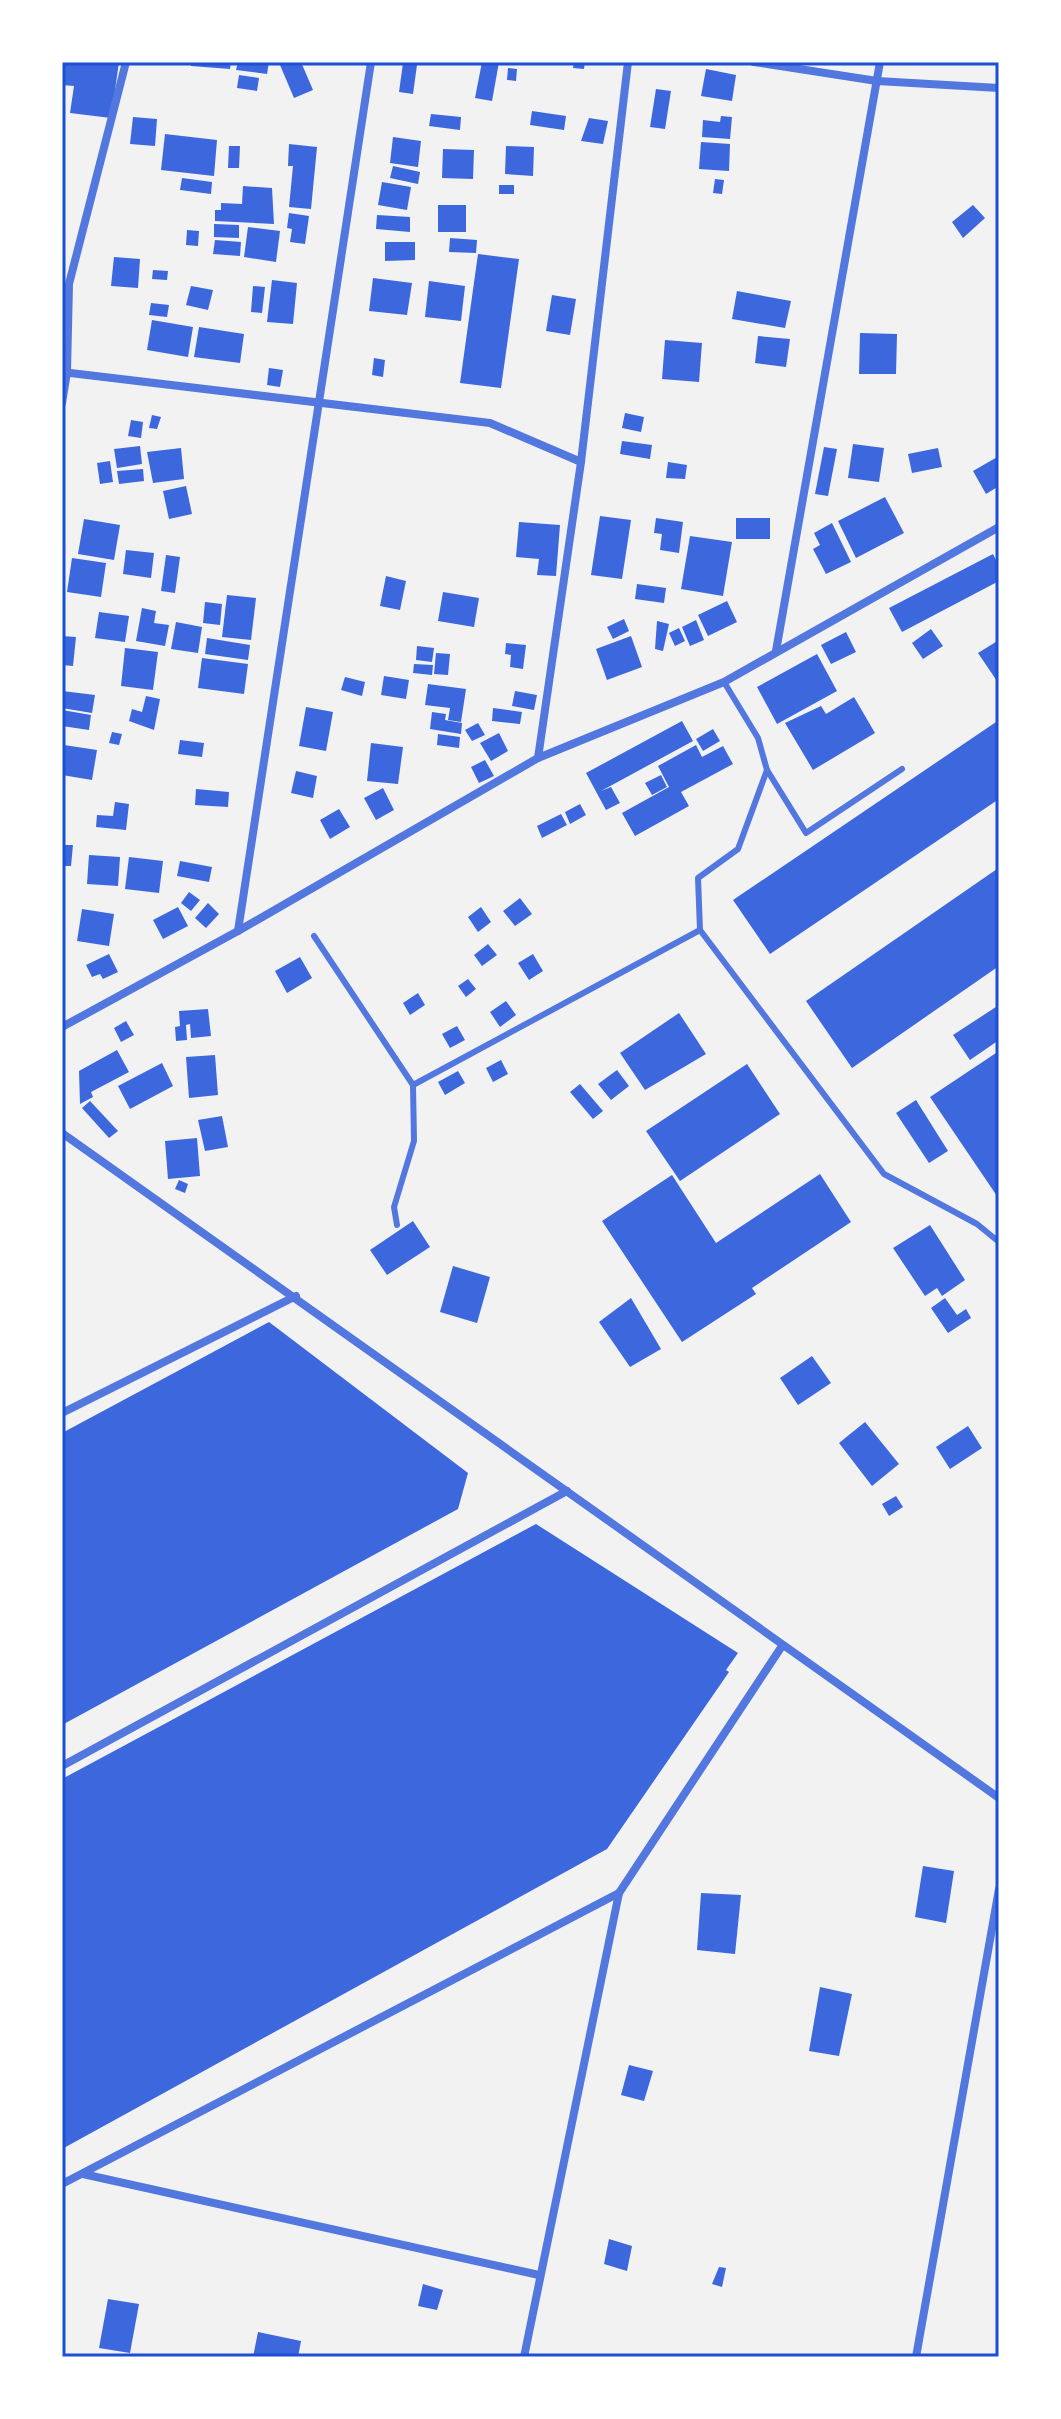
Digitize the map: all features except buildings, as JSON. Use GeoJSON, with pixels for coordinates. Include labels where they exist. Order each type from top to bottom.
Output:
{"type":"FeatureCollection","features":[{"type":"Feature","properties":{"kind":"street"},"geometry":{"type":"LineString","coordinates":[[62,403],[69,284],[126,62]]}},
{"type":"Feature","properties":{"kind":"street"},"geometry":{"type":"LineString","coordinates":[[238,931],[316,403],[371,62]]}},
{"type":"Feature","properties":{"kind":"street"},"geometry":{"type":"LineString","coordinates":[[538,758],[581,462],[628,62]]}},
{"type":"Feature","properties":{"kind":"street"},"geometry":{"type":"LineString","coordinates":[[754,62],[877,81],[999,88]]}},
{"type":"Feature","properties":{"kind":"street"},"geometry":{"type":"LineString","coordinates":[[776,651],[880,62]]}},
{"type":"Feature","properties":{"kind":"street"},"geometry":{"type":"LineString","coordinates":[[64,372],[490,423],[581,462]]}},
{"type":"Feature","properties":{"kind":"street"},"geometry":{"type":"LineString","coordinates":[[62,1027],[238,931],[538,758],[724,682],[999,527]]}},
{"type":"Feature","properties":{"kind":"street"},"geometry":{"type":"LineString","coordinates":[[62,1133],[296,1296],[782,1646],[999,1798]]}},
{"type":"Feature","properties":{"kind":"street"},"geometry":{"type":"LineString","coordinates":[[62,1413],[296,1296]]}},
{"type":"Feature","properties":{"kind":"street"},"geometry":{"type":"LineString","coordinates":[[62,1766],[567,1491]]}},
{"type":"Feature","properties":{"kind":"street"},"geometry":{"type":"LineString","coordinates":[[524,2357],[619,1893],[782,1646]]}},
{"type":"Feature","properties":{"kind":"street"},"geometry":{"type":"LineString","coordinates":[[916,2357],[999,1889]]}},
{"type":"Feature","properties":{"kind":"street"},"geometry":{"type":"LineString","coordinates":[[62,2184],[619,1893]]}},
{"type":"Feature","properties":{"kind":"street"},"geometry":{"type":"LineString","coordinates":[[82,2174],[539,2275]]}},
{"type":"Feature","properties":{"kind":"lane"},"geometry":{"type":"LineString","coordinates":[[724,682],[758,738],[767,770],[806,833],[902,769]]}},
{"type":"Feature","properties":{"kind":"lane"},"geometry":{"type":"LineString","coordinates":[[767,770],[738,849],[698,878],[700,930],[884,1174],[977,1224],[999,1242]]}},
{"type":"Feature","properties":{"kind":"lane"},"geometry":{"type":"LineString","coordinates":[[413,1085],[700,930]]}},
{"type":"Feature","properties":{"kind":"lane"},"geometry":{"type":"LineString","coordinates":[[314,936],[413,1085],[414,1141],[394,1207],[397,1225]]}}]}
